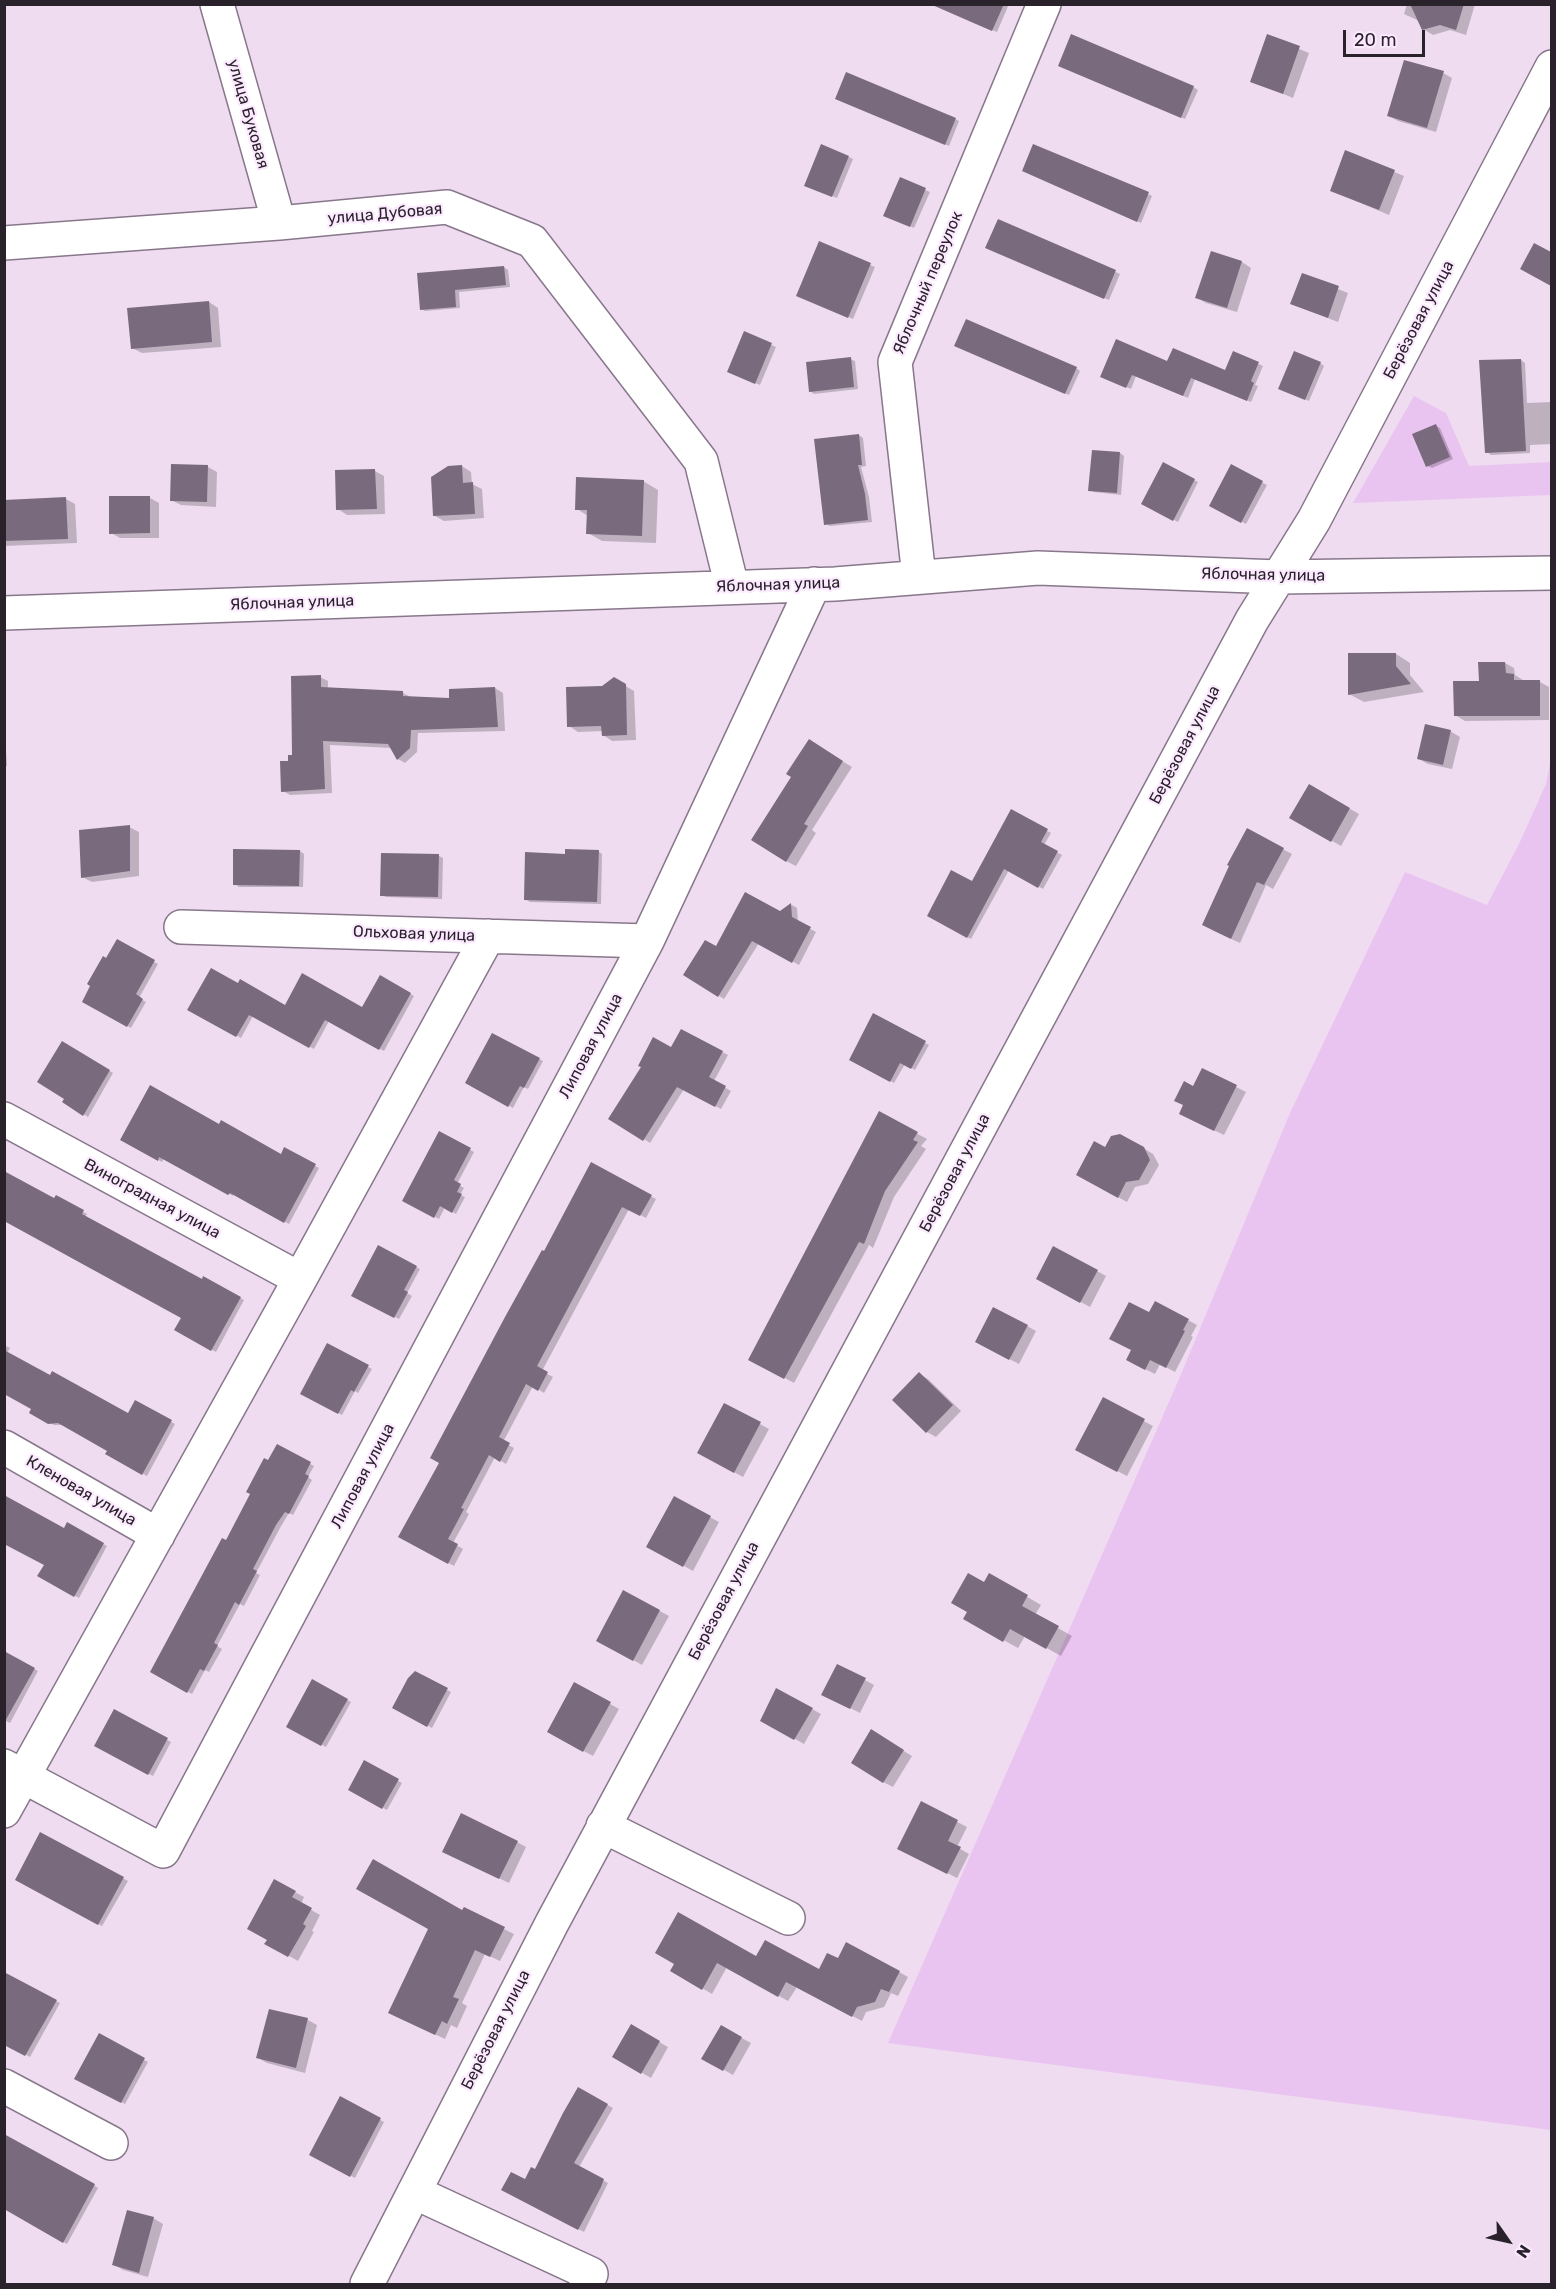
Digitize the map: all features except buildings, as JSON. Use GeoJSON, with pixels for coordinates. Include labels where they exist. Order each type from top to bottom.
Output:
{"type":"FeatureCollection","features":[{"type":"Feature","properties":{"kind":"street","name":"улица Буковая"},"geometry":{"type":"LineString","coordinates":[[217,4],[279,223]]}},
{"type":"Feature","properties":{"kind":"street","name":"Яблочный переулок"},"geometry":{"type":"LineString","coordinates":[[919,578],[895,362],[1044,4]]}},
{"type":"Feature","properties":{"kind":"street","name":"Берёзовая улица"},"geometry":{"type":"LineString","coordinates":[[367,2284],[603,1826],[1247,631],[1314,520],[1551,67]]}},
{"type":"Feature","properties":{"kind":"street","name":"улица Дубовая"},"geometry":{"type":"LineString","coordinates":[[4,243],[279,223],[447,207],[532,241],[701,461],[732,587]]}},
{"type":"Feature","properties":{"kind":"street","name":"Яблочная улица"},"geometry":{"type":"LineString","coordinates":[[4,613],[814,584],[1038,568],[1279,577],[1551,573]]}},
{"type":"Feature","properties":{"kind":"street"},"geometry":{"type":"LineString","coordinates":[[647,941],[814,584]]}},
{"type":"Feature","properties":{"kind":"street","name":"Ольховая улица"},"geometry":{"type":"LineString","coordinates":[[181,927],[647,941]]}},
{"type":"Feature","properties":{"kind":"street"},"geometry":{"type":"LineString","coordinates":[[4,1811],[14,1771],[158,1535],[488,936]]}},
{"type":"Feature","properties":{"kind":"street","name":"Липовая улица"},"geometry":{"type":"LineString","coordinates":[[14,1771],[163,1851],[647,941]]}},
{"type":"Feature","properties":{"kind":"street","name":"Виноградная улица"},"geometry":{"type":"LineString","coordinates":[[4,1119],[300,1279]]}},
{"type":"Feature","properties":{"kind":"street","name":"Кленовая улица"},"geometry":{"type":"LineString","coordinates":[[4,1447],[158,1535]]}},
{"type":"Feature","properties":{"kind":"street"},"geometry":{"type":"LineString","coordinates":[[603,1826],[789,1918]]}},
{"type":"Feature","properties":{"kind":"street"},"geometry":{"type":"LineString","coordinates":[[4,2086],[111,2144]]}},
{"type":"Feature","properties":{"kind":"street"},"geometry":{"type":"LineString","coordinates":[[414,2192],[591,2274],[586,2284]]}},
{"type":"Feature","properties":{"kind":"shaded area"},"geometry":{"type":"Polygon","coordinates":[[[1414,396],[1446,413],[1469,466],[1551,462],[1551,495],[1353,503],[1414,396]]]}},
{"type":"Feature","properties":{"kind":"shaded area"},"geometry":{"type":"Polygon","coordinates":[[[1551,758],[1551,2130],[888,2043],[1179,1379],[1290,1113],[1405,872],[1487,905],[1519,844],[1546,784],[1551,758]]]}}]}
